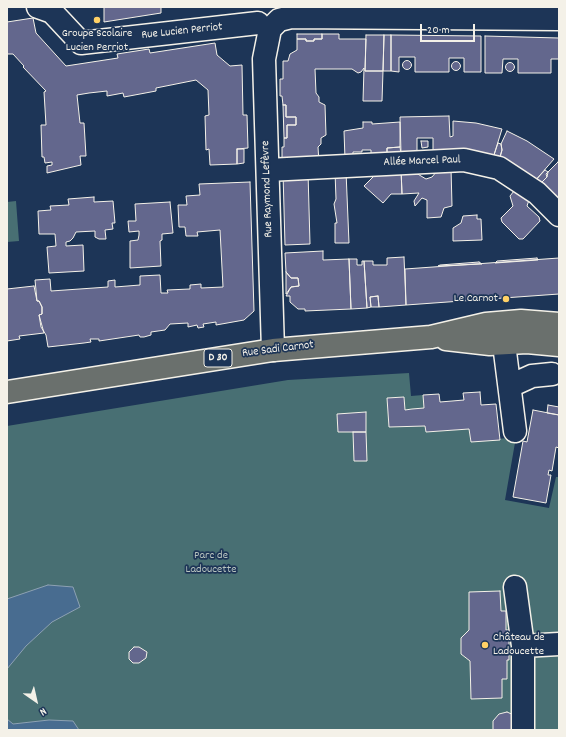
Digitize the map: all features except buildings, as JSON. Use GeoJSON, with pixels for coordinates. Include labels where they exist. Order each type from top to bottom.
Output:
{"type":"FeatureCollection","features":[{"type":"Feature","properties":{"kind":"main road","name":"Rue Sadi Carnot"},"geometry":{"type":"LineString","coordinates":[[7,392],[273,350],[431,337],[486,324],[521,321],[559,324]]}},
{"type":"Feature","properties":{"kind":"main road","name":"Rue Sadi Carnot"},"geometry":{"type":"LineString","coordinates":[[431,337],[490,344],[527,342],[559,345]]}},
{"type":"Feature","properties":{"kind":"street","name":"Rue Lucien Perriot"},"geometry":{"type":"LineString","coordinates":[[38,7],[52,12],[81,43],[291,16],[559,19]]}},
{"type":"Feature","properties":{"kind":"street","name":"Rue Raymond Lefèvre"},"geometry":{"type":"LineString","coordinates":[[267,20],[264,59],[273,350]]}},
{"type":"Feature","properties":{"kind":"street","name":"Allée Marcel Paul"},"geometry":{"type":"LineString","coordinates":[[268,170],[464,160],[499,168],[537,193],[559,215]]}},
{"type":"Feature","properties":{"kind":"street"},"geometry":{"type":"LineString","coordinates":[[504,344],[515,431]]}},
{"type":"Feature","properties":{"kind":"street"},"geometry":{"type":"LineString","coordinates":[[510,386],[532,376],[552,374]]}},
{"type":"Feature","properties":{"kind":"street"},"geometry":{"type":"LineString","coordinates":[[515,587],[523,646],[523,730]]}},
{"type":"Feature","properties":{"kind":"street"},"geometry":{"type":"LineString","coordinates":[[523,646],[559,644]]}},
{"type":"Feature","properties":{"kind":"green space"},"geometry":{"type":"Polygon","coordinates":[[[16,201],[19,241],[7,242],[7,202],[16,201]]]}},
{"type":"Feature","properties":{"kind":"green space","name":"Parc de Ladoucette"},"geometry":{"type":"Polygon","coordinates":[[[409,373],[411,396],[423,395],[424,408],[405,410],[404,397],[387,398],[389,427],[425,426],[426,432],[469,429],[471,442],[516,437],[505,500],[549,508],[556,477],[559,477],[559,730],[7,730],[7,426],[288,380],[409,373]]]}},
{"type":"Feature","properties":{"kind":"water"},"geometry":{"type":"Polygon","coordinates":[[[48,585],[73,587],[80,607],[52,622],[26,646],[7,669],[7,599],[48,585]]]}},
{"type":"Feature","properties":{"kind":"water"},"geometry":{"type":"Polygon","coordinates":[[[7,719],[13,724],[49,720],[73,721],[79,730],[7,730],[7,719]]]}},
{"type":"Feature","properties":{"kind":"place","name":"Groupe Scolaire Lucien Perriot"},"geometry":{"type":"Point","coordinates":[97,20]}},
{"type":"Feature","properties":{"kind":"place","name":"Le Carnot"},"geometry":{"type":"Point","coordinates":[506,299]}},
{"type":"Feature","properties":{"kind":"place","name":"Château de Ladoucette"},"geometry":{"type":"Point","coordinates":[485,645]}}]}
